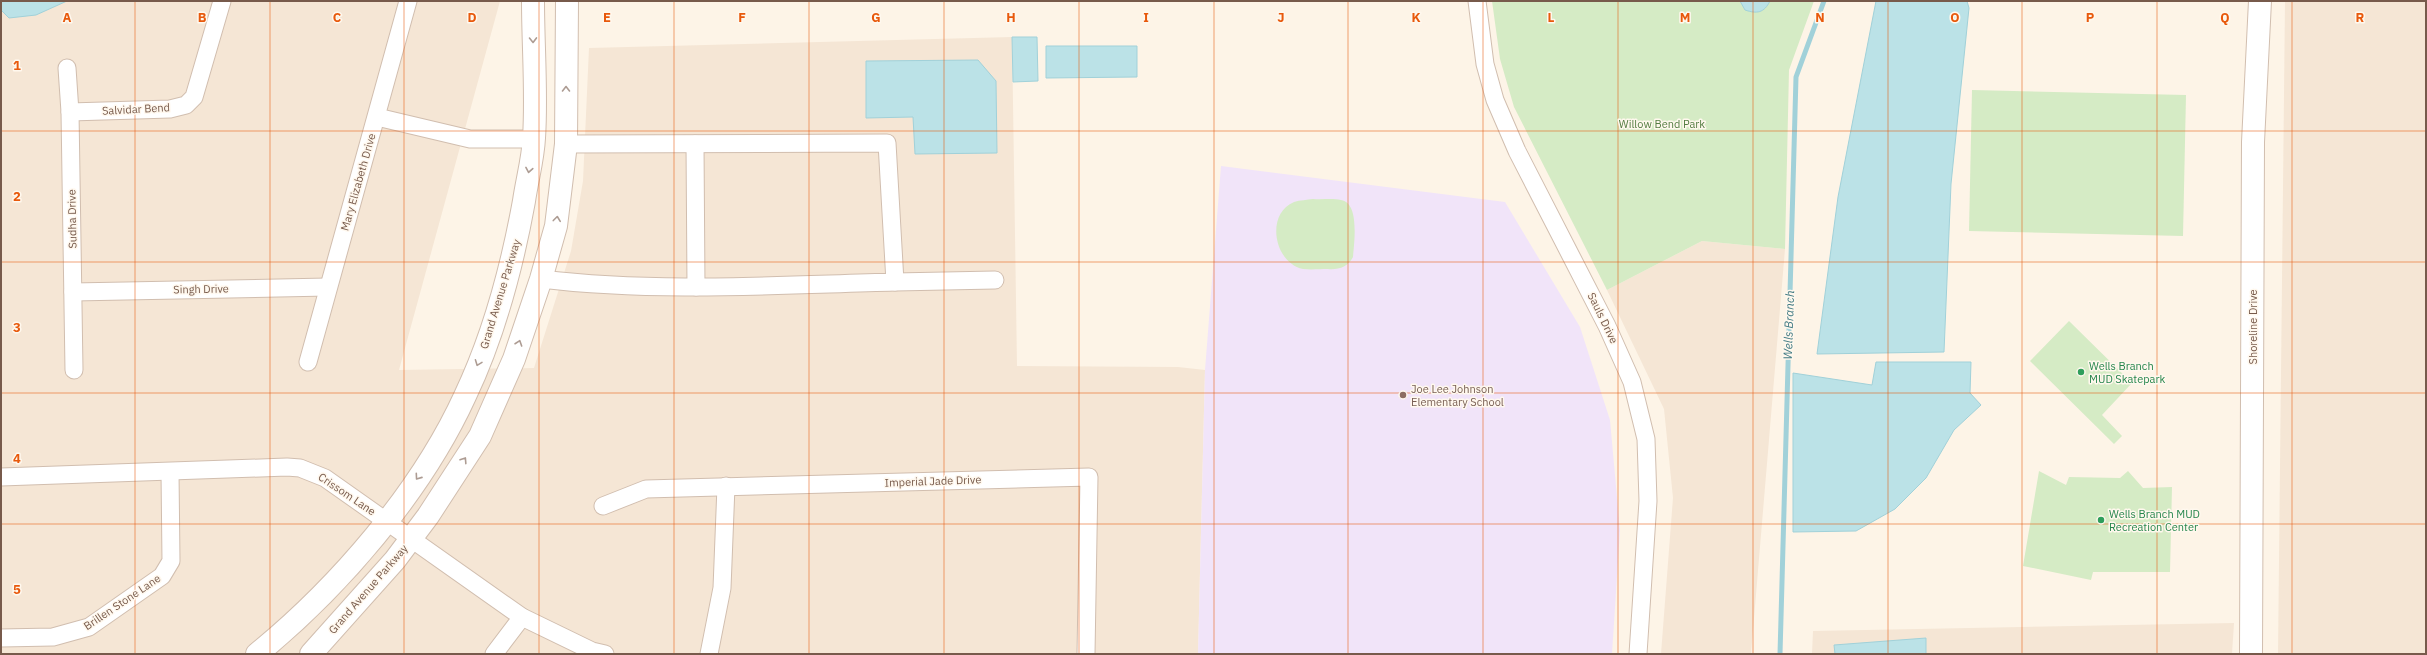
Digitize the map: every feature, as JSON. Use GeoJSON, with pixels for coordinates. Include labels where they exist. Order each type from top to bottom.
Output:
{"type":"FeatureCollection","features":[{"type":"Feature","properties":{"kind":"street","name":"Salvidar Bend"},"geometry":{"type":"LineString","coordinates":[[70,112],[164,109],[186,105],[194,97],[222,1]]}},
{"type":"Feature","properties":{"kind":"street","name":"Mary Elizabeth Drive"},"geometry":{"type":"LineString","coordinates":[[308,362],[408,1]]}},
{"type":"Feature","properties":{"kind":"street","name":"Grand Avenue Parkway"},"geometry":{"type":"LineString","coordinates":[[257,654],[280,636],[347,571],[387,520],[450,425],[466,395],[489,335],[517,241],[534,139],[533,1]]}},
{"type":"Feature","properties":{"kind":"street","name":"Grand Avenue Parkway"},"geometry":{"type":"LineString","coordinates":[[310,654],[412,539],[480,436],[514,359],[541,279],[556,226],[566,144],[567,1]]}},
{"type":"Feature","properties":{"kind":"street","name":"Sauls Drive"},"geometry":{"type":"LineString","coordinates":[[1477,1],[1485,64],[1496,100],[1517,151],[1607,326],[1632,382],[1646,439],[1648,501],[1638,654]]}},
{"type":"Feature","properties":{"kind":"street","name":"Shoreline Drive"},"geometry":{"type":"LineString","coordinates":[[2251,654],[2254,142],[2260,1]]}},
{"type":"Feature","properties":{"kind":"street","name":"Sudha Drive"},"geometry":{"type":"LineString","coordinates":[[67,68],[70,112],[74,292],[74,370]]}},
{"type":"Feature","properties":{"kind":"street"},"geometry":{"type":"LineString","coordinates":[[377,117],[470,139],[534,139],[566,144],[887,143],[895,282]]}},
{"type":"Feature","properties":{"kind":"street"},"geometry":{"type":"LineString","coordinates":[[694,144],[696,287]]}},
{"type":"Feature","properties":{"kind":"street"},"geometry":{"type":"LineString","coordinates":[[541,279],[593,284],[696,287],[995,280]]}},
{"type":"Feature","properties":{"kind":"street","name":"Singh Drive"},"geometry":{"type":"LineString","coordinates":[[74,292],[328,287]]}},
{"type":"Feature","properties":{"kind":"street","name":"Crissom Lane"},"geometry":{"type":"LineString","coordinates":[[1,476],[300,468],[325,478],[387,520],[522,617],[592,651],[605,654]]}},
{"type":"Feature","properties":{"kind":"street","name":"Brillen Stone Lane"},"geometry":{"type":"LineString","coordinates":[[1,638],[53,637],[89,627],[162,576],[171,561],[170,472]]}},
{"type":"Feature","properties":{"kind":"street","name":"Imperial Jade Drive"},"geometry":{"type":"LineString","coordinates":[[603,506],[646,489],[1089,477],[1086,654]]}},
{"type":"Feature","properties":{"kind":"street"},"geometry":{"type":"LineString","coordinates":[[709,654],[722,588],[726,486]]}},
{"type":"Feature","properties":{"kind":"street"},"geometry":{"type":"LineString","coordinates":[[494,654],[522,617]]}},
{"type":"Feature","properties":{"kind":"shaded area"},"geometry":{"type":"Polygon","coordinates":[[[1,1],[500,1],[399,370],[534,368],[571,251],[583,181],[589,48],[1012,37],[1017,366],[1178,367],[1205,370],[1198,654],[1,654],[1,1]]]}},
{"type":"Feature","properties":{"kind":"shaded area"},"geometry":{"type":"Polygon","coordinates":[[[2285,1],[2426,1],[2426,654],[2278,654],[2285,1]]]}},
{"type":"Feature","properties":{"kind":"shaded area","name":"Joe Lee Johnson Elementary School"},"geometry":{"type":"Polygon","coordinates":[[[1221,166],[1505,202],[1580,327],[1610,420],[1620,530],[1612,654],[1198,654],[1205,370],[1221,166]]]}},
{"type":"Feature","properties":{"kind":"shaded area"},"geometry":{"type":"Polygon","coordinates":[[[1702,241],[1785,249],[1751,654],[1661,654],[1673,498],[1664,409],[1607,290],[1702,241]]]}},
{"type":"Feature","properties":{"kind":"shaded area"},"geometry":{"type":"Polygon","coordinates":[[[2234,623],[2232,654],[1812,654],[1813,631],[2234,623]]]}},
{"type":"Feature","properties":{"kind":"green space","name":"Willow Bend Park"},"geometry":{"type":"Polygon","coordinates":[[[1492,1],[1814,1],[1789,70],[1785,249],[1702,241],[1607,290],[1514,107],[1500,59],[1492,1]]]}},
{"type":"Feature","properties":{"kind":"green space"},"geometry":{"type":"Polygon","coordinates":[[[1972,90],[2186,95],[2183,236],[1969,231],[1972,90]]]}},
{"type":"Feature","properties":{"kind":"green space"},"geometry":{"type":"Polygon","coordinates":[[[1313,199],[1341,200],[1347,203],[1351,208],[1355,234],[1353,257],[1346,265],[1342,267],[1332,269],[1303,269],[1293,265],[1285,258],[1280,248],[1276,227],[1279,217],[1285,208],[1294,202],[1313,199]]]}},
{"type":"Feature","properties":{"kind":"green space","name":"Wells Branch MUD Skatepark"},"geometry":{"type":"Polygon","coordinates":[[[2069,321],[2132,383],[2102,415],[2122,436],[2114,444],[2030,361],[2069,321]]]}},
{"type":"Feature","properties":{"kind":"green space","name":"Wells Branch MUD Recreation Center"},"geometry":{"type":"Polygon","coordinates":[[[2039,471],[2066,485],[2069,477],[2120,478],[2128,471],[2143,488],[2172,487],[2170,572],[2093,572],[2091,580],[2023,566],[2039,471]]]}},
{"type":"Feature","properties":{"kind":"water"},"geometry":{"type":"Polygon","coordinates":[[[1,1],[67,1],[36,15],[9,18],[1,10],[1,1]]]}},
{"type":"Feature","properties":{"kind":"water"},"geometry":{"type":"Polygon","coordinates":[[[1740,1],[1770,1],[1768,5],[1760,12],[1753,12],[1745,10],[1740,1]]]}},
{"type":"Feature","properties":{"kind":"water"},"geometry":{"type":"Polygon","coordinates":[[[1876,1],[1967,1],[1969,8],[1951,184],[1944,352],[1817,354],[1838,197],[1876,1]]]}},
{"type":"Feature","properties":{"kind":"water"},"geometry":{"type":"Polygon","coordinates":[[[1012,37],[1037,37],[1038,81],[1013,82],[1012,37]]]}},
{"type":"Feature","properties":{"kind":"water"},"geometry":{"type":"Polygon","coordinates":[[[1046,46],[1137,46],[1137,77],[1046,78],[1046,46]]]}},
{"type":"Feature","properties":{"kind":"water"},"geometry":{"type":"Polygon","coordinates":[[[978,60],[996,81],[997,153],[915,154],[913,117],[866,118],[866,61],[978,60]]]}},
{"type":"Feature","properties":{"kind":"water"},"geometry":{"type":"Polygon","coordinates":[[[1876,362],[1971,362],[1970,393],[1981,405],[1954,430],[1926,478],[1895,509],[1856,531],[1793,532],[1793,373],[1872,385],[1876,362]]]}},
{"type":"Feature","properties":{"kind":"water"},"geometry":{"type":"Polygon","coordinates":[[[1926,638],[1926,654],[1835,654],[1834,645],[1926,638]]]}},
{"type":"Feature","properties":{"kind":"waterway","name":"Wells Branch"},"geometry":{"type":"LineString","coordinates":[[1780,654],[1796,77],[1824,1]]}},
{"type":"Feature","properties":{"kind":"place","name":"Wells Branch MUD Skatepark"},"geometry":{"type":"Point","coordinates":[2081,372]}},
{"type":"Feature","properties":{"kind":"place","name":"Joe Lee Johnson Elementary School"},"geometry":{"type":"Point","coordinates":[1403,395]}},
{"type":"Feature","properties":{"kind":"place","name":"Wells Branch MUD Recreation Center"},"geometry":{"type":"Point","coordinates":[2101,520]}}]}
